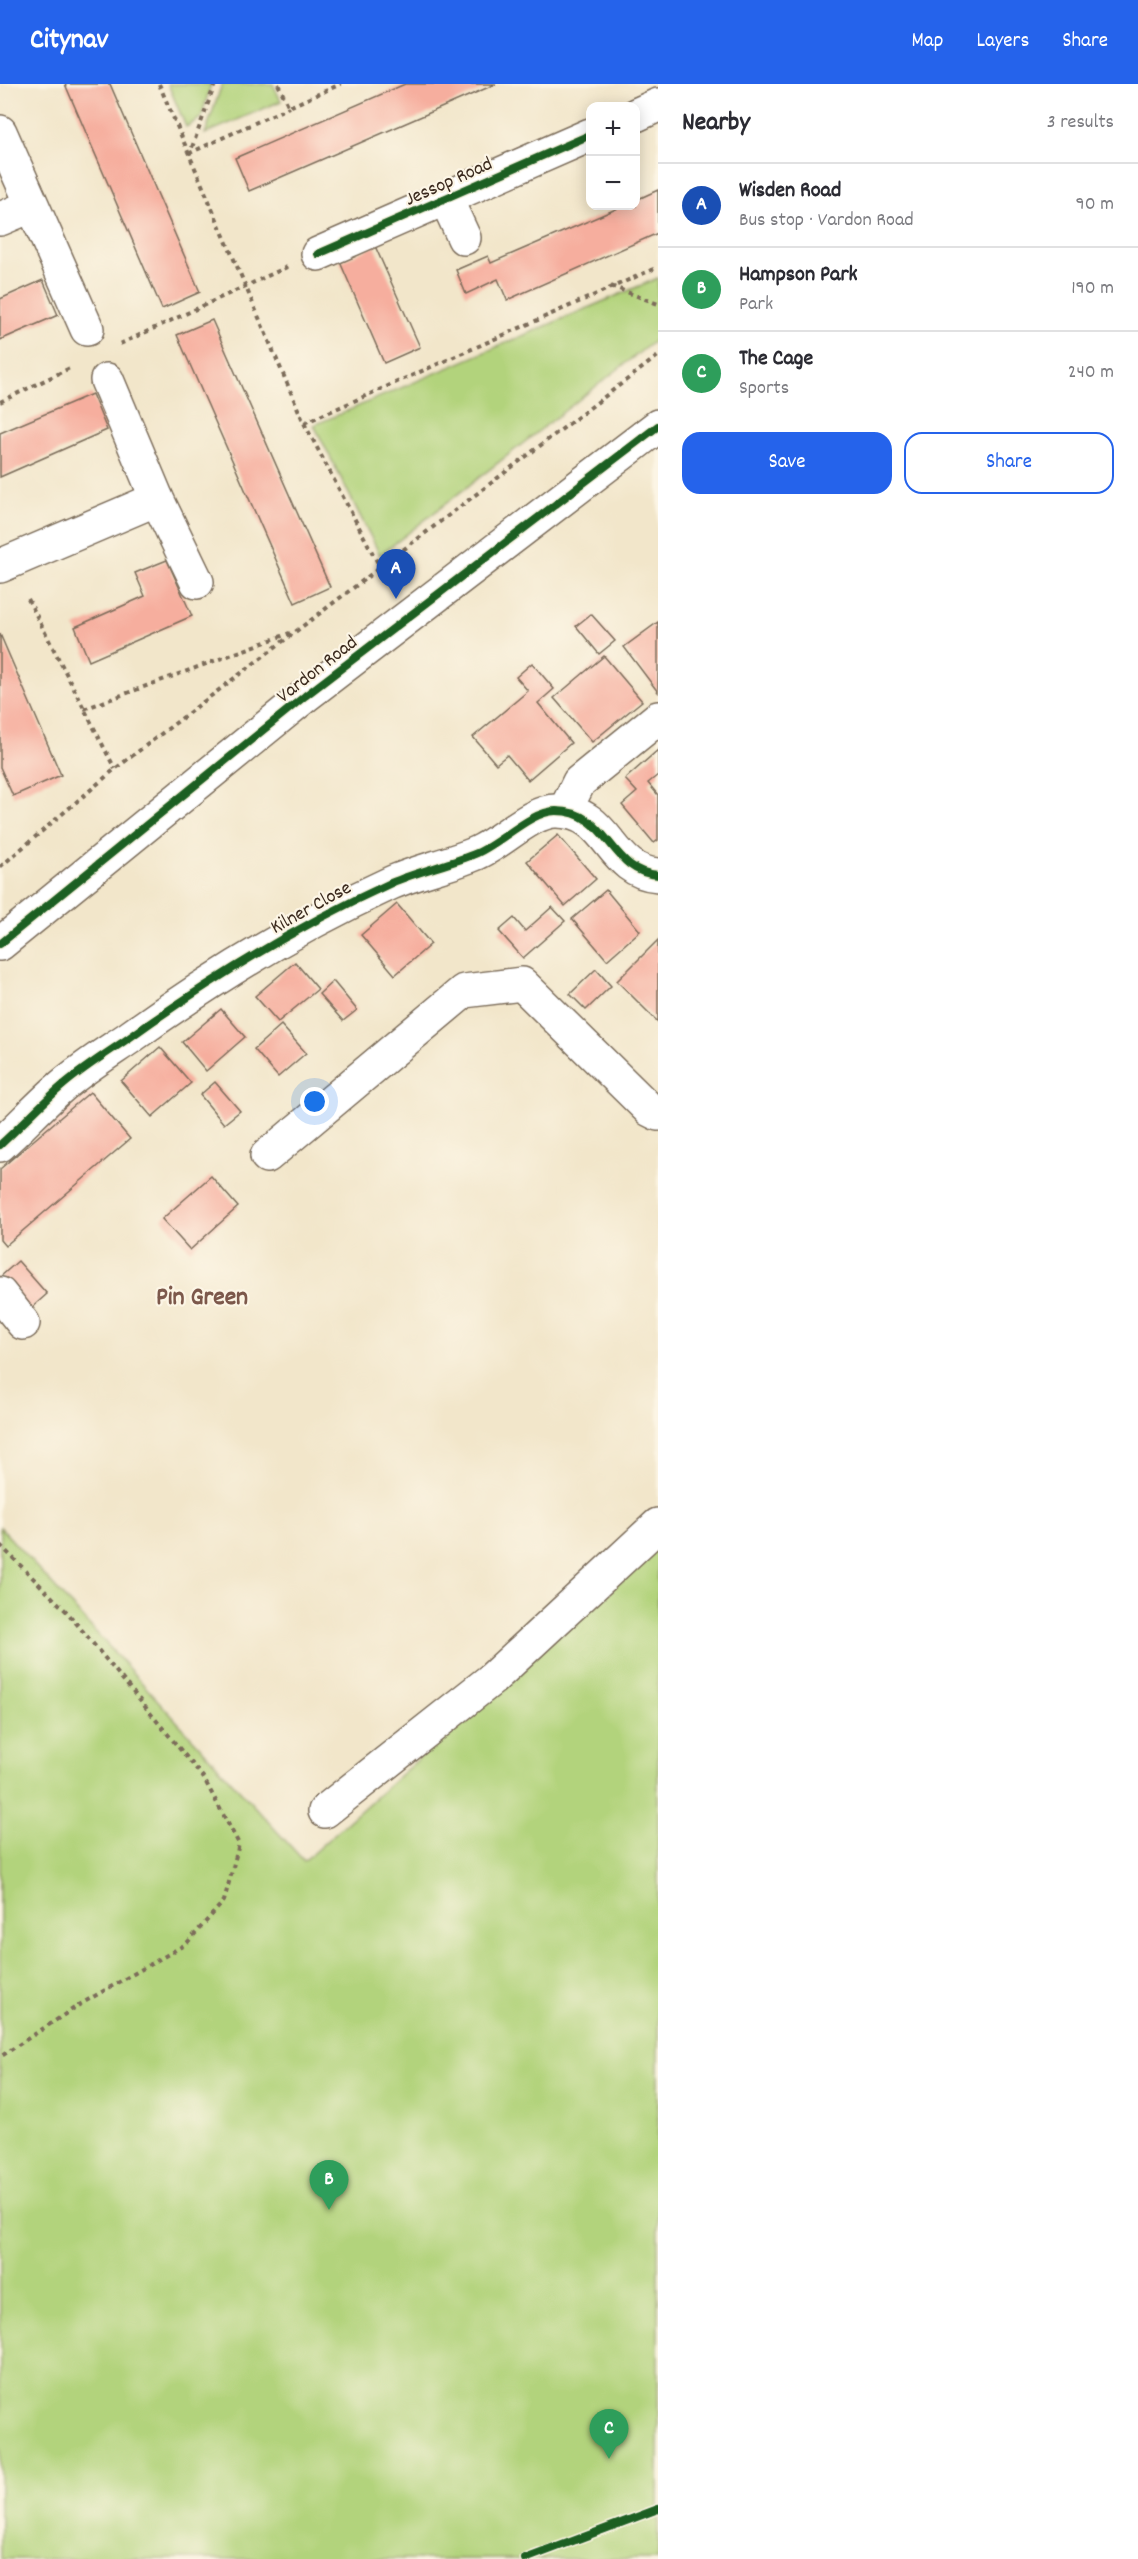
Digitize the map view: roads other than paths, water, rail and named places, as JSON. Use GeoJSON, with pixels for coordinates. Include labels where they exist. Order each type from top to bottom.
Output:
{"type":"FeatureCollection","features":[{"type":"Feature","properties":{"kind":"street"},"geometry":{"type":"LineString","coordinates":[[640,113],[658,105]]}},
{"type":"Feature","properties":{"kind":"street"},"geometry":{"type":"LineString","coordinates":[[0,132],[87,329]]}},
{"type":"Feature","properties":{"kind":"street","name":"Jessop Road"},"geometry":{"type":"LineString","coordinates":[[318,254],[586,137]]}},
{"type":"Feature","properties":{"kind":"street","name":"Jessop Road"},"geometry":{"type":"LineString","coordinates":[[446,199],[464,238]]}},
{"type":"Feature","properties":{"kind":"street"},"geometry":{"type":"LineString","coordinates":[[0,219],[31,206]]}},
{"type":"Feature","properties":{"kind":"street"},"geometry":{"type":"LineString","coordinates":[[107,380],[157,499],[197,582]]}},
{"type":"Feature","properties":{"kind":"street","name":"Vardon Road"},"geometry":{"type":"LineString","coordinates":[[3,935],[305,696],[658,426]]}},
{"type":"Feature","properties":{"kind":"street"},"geometry":{"type":"LineString","coordinates":[[0,566],[157,499]]}},
{"type":"Feature","properties":{"kind":"street"},"geometry":{"type":"LineString","coordinates":[[658,718],[579,782],[565,811],[577,813],[598,827],[625,863],[637,870],[658,875]]}},
{"type":"Feature","properties":{"kind":"street","name":"Kilner Close"},"geometry":{"type":"LineString","coordinates":[[0,1145],[63,1085],[196,989],[350,902],[394,882],[477,854],[501,842],[539,815],[552,811],[565,811]]}},
{"type":"Feature","properties":{"kind":"street"},"geometry":{"type":"LineString","coordinates":[[267,1156],[464,991],[522,984],[650,1110],[658,1114]]}},
{"type":"Feature","properties":{"kind":"street"},"geometry":{"type":"LineString","coordinates":[[0,1294],[23,1323]]}},
{"type":"Feature","properties":{"kind":"street"},"geometry":{"type":"LineString","coordinates":[[325,1810],[492,1679],[658,1525]]}},
{"type":"Feature","properties":{"kind":"place","name":"Wisden Road"},"geometry":{"type":"Point","coordinates":[396,599]}},
{"type":"Feature","properties":{"kind":"place","name":"Hampson Park"},"geometry":{"type":"Point","coordinates":[329,2210]}},
{"type":"Feature","properties":{"kind":"place","name":"The Cage"},"geometry":{"type":"Point","coordinates":[609,2459]}},
{"type":"Feature","properties":{"kind":"district","name":"Pin Green"},"geometry":{"type":"Point","coordinates":[202,1295]}}]}
